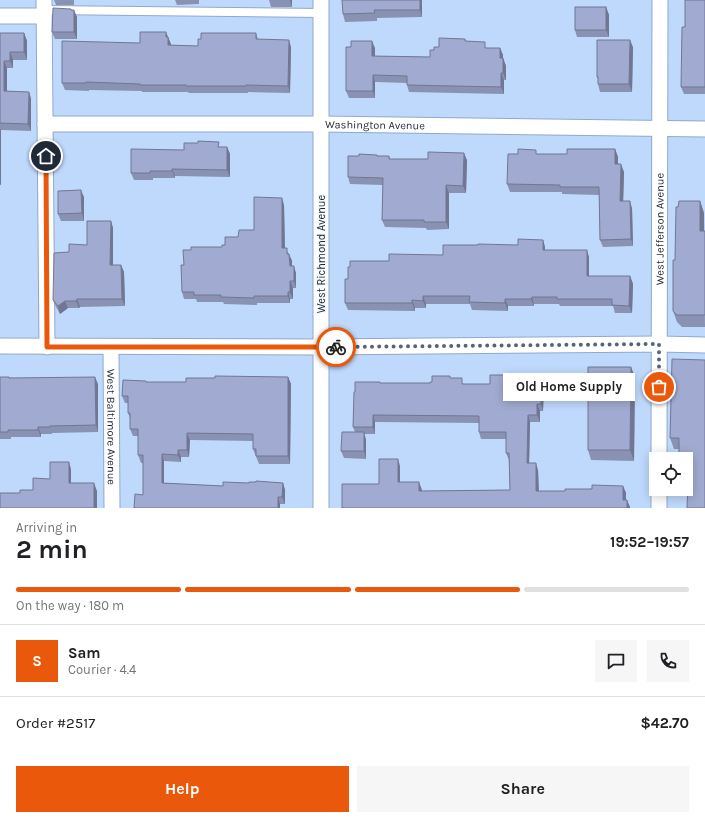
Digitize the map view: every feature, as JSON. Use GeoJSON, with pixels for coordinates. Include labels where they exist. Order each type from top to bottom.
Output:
{"type":"FeatureCollection","features":[{"type":"Feature","properties":{"kind":"street","name":"West Jefferson Avenue"},"geometry":{"type":"LineString","coordinates":[[659,452],[660,0]]}},
{"type":"Feature","properties":{"kind":"street","name":"West Richmond Avenue"},"geometry":{"type":"LineString","coordinates":[[321,508],[322,7]]}},
{"type":"Feature","properties":{"kind":"street"},"geometry":{"type":"LineString","coordinates":[[0,16],[44,8],[47,347]]}},
{"type":"Feature","properties":{"kind":"street","name":"Washington Avenue"},"geometry":{"type":"LineString","coordinates":[[45,124],[321,124],[705,129]]}},
{"type":"Feature","properties":{"kind":"street"},"geometry":{"type":"LineString","coordinates":[[0,346],[321,347],[659,344],[705,345]]}},
{"type":"Feature","properties":{"kind":"street","name":"West Baltimore Avenue"},"geometry":{"type":"LineString","coordinates":[[111,347],[112,508]]}},
{"type":"Feature","properties":{"kind":"street"},"geometry":{"type":"LineString","coordinates":[[659,496],[659,508]]}},
{"type":"Feature","properties":{"kind":"lane"},"geometry":{"type":"LineString","coordinates":[[44,8],[322,7]]}},
{"type":"Feature","properties":{"kind":"building"},"geometry":{"type":"Polygon","coordinates":[[[342,0],[420,0],[420,10],[374,10],[375,13],[343,14],[342,0]]]}},
{"type":"Feature","properties":{"kind":"building"},"geometry":{"type":"Polygon","coordinates":[[[685,0],[705,0],[705,87],[681,87],[682,27],[685,27],[685,0]]]}},
{"type":"Feature","properties":{"kind":"building"},"geometry":{"type":"Polygon","coordinates":[[[575,7],[606,7],[606,30],[575,30],[575,7]]]}},
{"type":"Feature","properties":{"kind":"building"},"geometry":{"type":"Polygon","coordinates":[[[53,8],[74,10],[74,32],[52,32],[53,8]]]}},
{"type":"Feature","properties":{"kind":"building"},"geometry":{"type":"Polygon","coordinates":[[[140,32],[166,32],[166,37],[168,37],[168,45],[198,46],[198,39],[201,39],[201,33],[256,33],[256,39],[289,40],[288,86],[186,86],[86,82],[62,83],[62,41],[140,43],[140,32]]]}},
{"type":"Feature","properties":{"kind":"building"},"geometry":{"type":"Polygon","coordinates":[[[0,33],[24,33],[24,52],[10,52],[10,61],[4,61],[4,91],[29,92],[28,124],[0,123],[0,33]]]}},
{"type":"Feature","properties":{"kind":"building"},"geometry":{"type":"Polygon","coordinates":[[[439,38],[465,39],[465,41],[485,42],[485,48],[500,48],[500,58],[503,58],[501,87],[407,85],[407,76],[373,75],[373,91],[346,91],[346,47],[351,47],[351,41],[372,41],[372,56],[430,57],[430,50],[434,50],[434,47],[439,47],[439,38]]]}},
{"type":"Feature","properties":{"kind":"building"},"geometry":{"type":"Polygon","coordinates":[[[597,40],[630,40],[629,84],[598,84],[597,40]]]}},
{"type":"Feature","properties":{"kind":"building"},"geometry":{"type":"Polygon","coordinates":[[[198,141],[219,142],[218,147],[227,147],[227,170],[172,169],[172,171],[131,173],[131,149],[184,150],[184,143],[198,143],[198,141]]]}},
{"type":"Feature","properties":{"kind":"building"},"geometry":{"type":"Polygon","coordinates":[[[518,149],[536,150],[536,154],[567,154],[567,149],[615,149],[615,164],[621,164],[620,201],[630,201],[631,239],[600,240],[599,187],[560,187],[560,185],[507,184],[508,154],[518,154],[518,149]]]}},
{"type":"Feature","properties":{"kind":"building"},"geometry":{"type":"Polygon","coordinates":[[[428,152],[464,153],[463,186],[446,185],[446,222],[424,222],[424,220],[382,220],[383,178],[348,177],[348,156],[359,156],[359,154],[389,156],[389,159],[428,159],[428,152]]]}},
{"type":"Feature","properties":{"kind":"building"},"geometry":{"type":"Polygon","coordinates":[[[81,190],[82,213],[58,214],[58,191],[81,190]]]}},
{"type":"Feature","properties":{"kind":"building"},"geometry":{"type":"Polygon","coordinates":[[[254,197],[282,198],[282,248],[287,248],[290,266],[294,266],[294,281],[290,281],[290,292],[288,292],[288,296],[254,296],[254,298],[221,297],[221,295],[194,295],[194,292],[182,292],[181,265],[184,265],[183,250],[191,250],[191,247],[222,247],[222,245],[225,245],[225,237],[238,237],[239,230],[254,230],[254,197]]]}},
{"type":"Feature","properties":{"kind":"building"},"geometry":{"type":"Polygon","coordinates":[[[679,201],[700,201],[700,231],[705,231],[705,315],[677,315],[673,311],[673,260],[675,260],[676,207],[678,207],[679,201]]]}},
{"type":"Feature","properties":{"kind":"building"},"geometry":{"type":"Polygon","coordinates":[[[87,221],[111,221],[110,265],[121,265],[122,299],[77,299],[76,301],[65,301],[58,306],[53,300],[54,253],[69,252],[69,244],[87,245],[87,221]]]}},
{"type":"Feature","properties":{"kind":"building"},"geometry":{"type":"Polygon","coordinates":[[[518,239],[543,240],[543,250],[587,250],[587,276],[630,276],[629,306],[612,305],[612,299],[557,299],[557,297],[505,299],[505,303],[469,302],[470,296],[423,296],[423,301],[412,300],[412,303],[345,303],[345,279],[348,279],[348,267],[350,267],[350,261],[389,261],[389,254],[443,255],[443,245],[518,245],[518,239]]]}},
{"type":"Feature","properties":{"kind":"building"},"geometry":{"type":"Polygon","coordinates":[[[672,359],[705,360],[705,508],[687,508],[688,496],[693,496],[693,452],[679,452],[679,438],[670,438],[672,359]]]}},
{"type":"Feature","properties":{"kind":"building"},"geometry":{"type":"Polygon","coordinates":[[[588,367],[631,367],[630,450],[588,450],[588,367]]]}},
{"type":"Feature","properties":{"kind":"building"},"geometry":{"type":"Polygon","coordinates":[[[490,375],[505,375],[505,378],[541,378],[541,404],[537,404],[537,415],[528,415],[527,463],[536,463],[536,491],[592,489],[592,485],[623,486],[623,500],[627,500],[627,508],[342,508],[342,484],[379,484],[379,459],[398,459],[398,482],[419,482],[419,491],[510,490],[509,453],[506,453],[506,432],[479,432],[479,416],[373,415],[373,427],[353,427],[355,382],[430,383],[432,382],[432,376],[450,376],[450,378],[462,378],[462,384],[490,384],[490,375]]]}},
{"type":"Feature","properties":{"kind":"building"},"geometry":{"type":"Polygon","coordinates":[[[215,376],[288,377],[288,456],[256,456],[256,449],[253,449],[253,434],[187,433],[187,450],[178,450],[178,455],[162,454],[162,483],[223,486],[223,482],[249,483],[256,481],[283,483],[282,497],[278,497],[278,508],[134,508],[135,494],[143,495],[143,455],[138,455],[138,429],[130,429],[128,396],[122,396],[123,380],[146,382],[186,382],[186,378],[215,378],[215,376]]]}},
{"type":"Feature","properties":{"kind":"building"},"geometry":{"type":"Polygon","coordinates":[[[0,377],[95,377],[96,425],[50,426],[38,427],[38,430],[8,430],[8,432],[0,432],[0,377]]]}},
{"type":"Feature","properties":{"kind":"building"},"geometry":{"type":"Polygon","coordinates":[[[342,432],[364,432],[364,451],[341,451],[342,432]]]}},
{"type":"Feature","properties":{"kind":"building"},"geometry":{"type":"Polygon","coordinates":[[[50,462],[69,462],[69,483],[94,483],[94,508],[0,508],[0,493],[20,493],[20,490],[33,490],[33,478],[50,479],[50,462]]]}},
{"type":"Feature","properties":{"kind":"way so far"},"geometry":{"type":"LineString","coordinates":[[336,347],[659,344],[659,387]]}},
{"type":"Feature","properties":{"kind":"place","name":"Old Home Supply"},"geometry":{"type":"Point","coordinates":[659,387]}},
{"type":"Feature","properties":{"kind":"route"},"geometry":{"type":"LineString","coordinates":[[46,156],[47,347],[336,347]]}}]}
